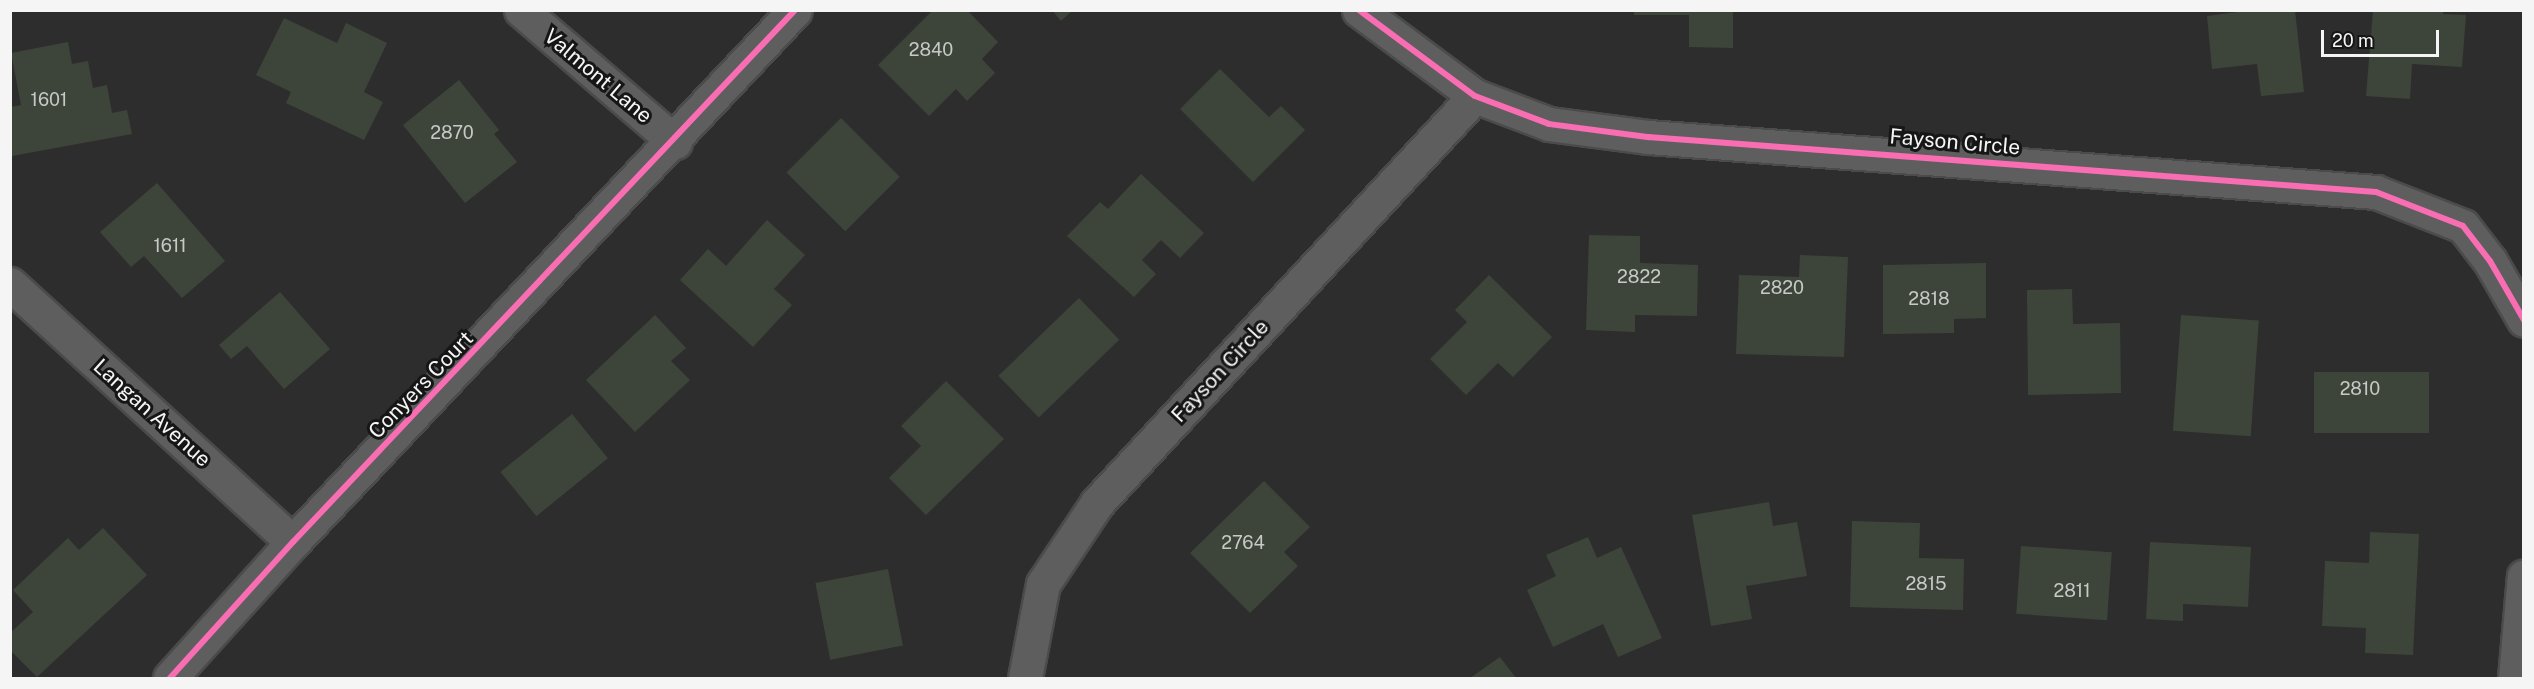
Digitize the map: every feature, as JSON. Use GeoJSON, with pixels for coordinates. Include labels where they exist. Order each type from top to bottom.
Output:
{"type":"FeatureCollection","features":[{"type":"Feature","properties":{"kind":"street","name":"Valmont Lane"},"geometry":{"type":"LineString","coordinates":[[521,10],[675,142]]}},
{"type":"Feature","properties":{"kind":"street","name":"Conyers Court"},"geometry":{"type":"LineString","coordinates":[[170,678],[293,543],[675,142],[795,10]]}},
{"type":"Feature","properties":{"kind":"street","name":"Fayson Circle"},"geometry":{"type":"LineString","coordinates":[[1359,10],[1475,96],[1549,124],[1648,137],[2376,192],[2463,226],[2490,261],[2523,320]]}},
{"type":"Feature","properties":{"kind":"street","name":"Fayson Circle"},"geometry":{"type":"LineString","coordinates":[[1025,678],[1042,584],[1097,503],[1475,96]]}},
{"type":"Feature","properties":{"kind":"street","name":"Langan Avenue"},"geometry":{"type":"LineString","coordinates":[[10,284],[293,543]]}},
{"type":"Feature","properties":{"kind":"street"},"geometry":{"type":"LineString","coordinates":[[2515,678],[2523,576]]}},
{"type":"Feature","properties":{"kind":"building"},"geometry":{"type":"Polygon","coordinates":[[[933,10],[967,10],[998,42],[982,59],[995,73],[967,101],[956,89],[929,116],[878,65],[933,10]]]}},
{"type":"Feature","properties":{"kind":"building"},"geometry":{"type":"Polygon","coordinates":[[[1052,10],[1073,10],[1061,21],[1052,10]]]}},
{"type":"Feature","properties":{"kind":"building"},"geometry":{"type":"Polygon","coordinates":[[[1634,10],[1733,10],[1733,48],[1689,47],[1689,15],[1634,15],[1634,10]]]}},
{"type":"Feature","properties":{"kind":"building"},"geometry":{"type":"Polygon","coordinates":[[[2253,10],[2295,10],[2304,92],[2261,96],[2257,64],[2212,69],[2207,16],[2253,10]]]}},
{"type":"Feature","properties":{"kind":"building"},"geometry":{"type":"Polygon","coordinates":[[[2373,10],[2444,10],[2443,14],[2466,15],[2462,67],[2412,64],[2410,99],[2366,96],[2373,10]]]}},
{"type":"Feature","properties":{"kind":"building"},"geometry":{"type":"Polygon","coordinates":[[[284,18],[337,43],[346,23],[387,43],[364,92],[383,102],[364,140],[286,103],[291,92],[256,75],[284,18]]]}},
{"type":"Feature","properties":{"kind":"building"},"geometry":{"type":"Polygon","coordinates":[[[68,42],[72,64],[88,61],[93,88],[107,85],[112,113],[127,110],[132,134],[12,156],[10,107],[21,105],[11,53],[68,42]]]}},
{"type":"Feature","properties":{"kind":"building"},"geometry":{"type":"Polygon","coordinates":[[[1220,69],[1269,117],[1281,106],[1305,130],[1253,182],[1180,109],[1220,69]]]}},
{"type":"Feature","properties":{"kind":"building"},"geometry":{"type":"Polygon","coordinates":[[[459,80],[499,130],[494,134],[517,162],[465,203],[403,125],[459,80]]]}},
{"type":"Feature","properties":{"kind":"building"},"geometry":{"type":"Polygon","coordinates":[[[841,118],[900,177],[845,231],[787,172],[841,118]]]}},
{"type":"Feature","properties":{"kind":"building"},"geometry":{"type":"Polygon","coordinates":[[[1141,174],[1204,233],[1180,258],[1161,240],[1142,260],[1156,274],[1134,297],[1067,236],[1100,202],[1108,209],[1141,174]]]}},
{"type":"Feature","properties":{"kind":"building"},"geometry":{"type":"Polygon","coordinates":[[[157,183],[225,261],[182,298],[144,256],[131,267],[100,232],[157,183]]]}},
{"type":"Feature","properties":{"kind":"building"},"geometry":{"type":"Polygon","coordinates":[[[767,220],[805,255],[774,289],[792,305],[753,347],[680,280],[708,249],[726,266],[767,220]]]}},
{"type":"Feature","properties":{"kind":"building"},"geometry":{"type":"Polygon","coordinates":[[[1589,235],[1640,236],[1640,263],[1698,265],[1697,316],[1635,315],[1635,332],[1586,330],[1589,235]]]}},
{"type":"Feature","properties":{"kind":"building"},"geometry":{"type":"Polygon","coordinates":[[[1800,255],[1848,257],[1844,357],[1736,354],[1739,275],[1799,277],[1800,255]]]}},
{"type":"Feature","properties":{"kind":"building"},"geometry":{"type":"Polygon","coordinates":[[[1986,263],[1986,318],[1954,319],[1954,333],[1883,334],[1883,265],[1986,263]]]}},
{"type":"Feature","properties":{"kind":"building"},"geometry":{"type":"Polygon","coordinates":[[[1489,275],[1552,337],[1513,377],[1498,363],[1466,395],[1430,359],[1467,322],[1455,310],[1489,275]]]}},
{"type":"Feature","properties":{"kind":"building"},"geometry":{"type":"Polygon","coordinates":[[[2072,289],[2073,324],[2120,323],[2121,393],[2028,395],[2027,290],[2072,289]]]}},
{"type":"Feature","properties":{"kind":"building"},"geometry":{"type":"Polygon","coordinates":[[[280,292],[330,349],[284,389],[247,346],[231,359],[219,345],[280,292]]]}},
{"type":"Feature","properties":{"kind":"building"},"geometry":{"type":"Polygon","coordinates":[[[1079,298],[1119,340],[1039,418],[998,376],[1079,298]]]}},
{"type":"Feature","properties":{"kind":"building"},"geometry":{"type":"Polygon","coordinates":[[[655,315],[686,348],[671,361],[690,380],[635,432],[586,380],[655,315]]]}},
{"type":"Feature","properties":{"kind":"building"},"geometry":{"type":"Polygon","coordinates":[[[2181,315],[2259,320],[2251,436],[2173,431],[2181,315]]]}},
{"type":"Feature","properties":{"kind":"building"},"geometry":{"type":"Polygon","coordinates":[[[2314,372],[2429,372],[2429,433],[2314,433],[2314,372]]]}},
{"type":"Feature","properties":{"kind":"building"},"geometry":{"type":"Polygon","coordinates":[[[946,381],[1004,439],[926,515],[889,478],[921,446],[901,426],[946,381]]]}},
{"type":"Feature","properties":{"kind":"building"},"geometry":{"type":"Polygon","coordinates":[[[572,414],[608,458],[536,516],[501,472],[572,414]]]}},
{"type":"Feature","properties":{"kind":"building"},"geometry":{"type":"Polygon","coordinates":[[[1264,481],[1310,527],[1284,552],[1298,566],[1250,613],[1190,553],[1264,481]]]}},
{"type":"Feature","properties":{"kind":"building"},"geometry":{"type":"Polygon","coordinates":[[[1769,502],[1773,526],[1797,522],[1807,576],[1746,586],[1752,619],[1711,626],[1692,515],[1769,502]]]}},
{"type":"Feature","properties":{"kind":"building"},"geometry":{"type":"Polygon","coordinates":[[[1852,521],[1920,523],[1919,558],[1964,559],[1963,610],[1850,607],[1852,521]]]}},
{"type":"Feature","properties":{"kind":"building"},"geometry":{"type":"Polygon","coordinates":[[[103,528],[147,575],[37,677],[10,650],[10,633],[33,612],[13,590],[68,538],[79,550],[103,528]]]}},
{"type":"Feature","properties":{"kind":"building"},"geometry":{"type":"Polygon","coordinates":[[[2370,532],[2419,534],[2413,655],[2365,653],[2366,628],[2322,626],[2325,561],[2369,563],[2370,532]]]}},
{"type":"Feature","properties":{"kind":"building"},"geometry":{"type":"Polygon","coordinates":[[[1588,537],[1597,558],[1621,547],[1662,638],[1618,657],[1603,624],[1553,647],[1527,590],[1556,576],[1546,555],[1588,537]]]}},
{"type":"Feature","properties":{"kind":"building"},"geometry":{"type":"Polygon","coordinates":[[[2150,542],[2251,547],[2248,607],[2183,604],[2183,621],[2146,619],[2150,542]]]}},
{"type":"Feature","properties":{"kind":"building"},"geometry":{"type":"Polygon","coordinates":[[[2021,546],[2112,552],[2107,620],[2016,614],[2021,546]]]}},
{"type":"Feature","properties":{"kind":"building"},"geometry":{"type":"Polygon","coordinates":[[[888,569],[903,646],[830,660],[815,583],[888,569]]]}},
{"type":"Feature","properties":{"kind":"building"},"geometry":{"type":"Polygon","coordinates":[[[1500,657],[1516,678],[1470,678],[1500,657]]]}},
{"type":"Feature","properties":{"kind":"cycle path"},"geometry":{"type":"LineString","coordinates":[[170,678],[293,542],[795,10]]}},
{"type":"Feature","properties":{"kind":"cycle path"},"geometry":{"type":"LineString","coordinates":[[1359,10],[1475,96],[1549,124],[1648,137],[2376,192],[2463,226],[2490,261],[2524,320]]}}]}
